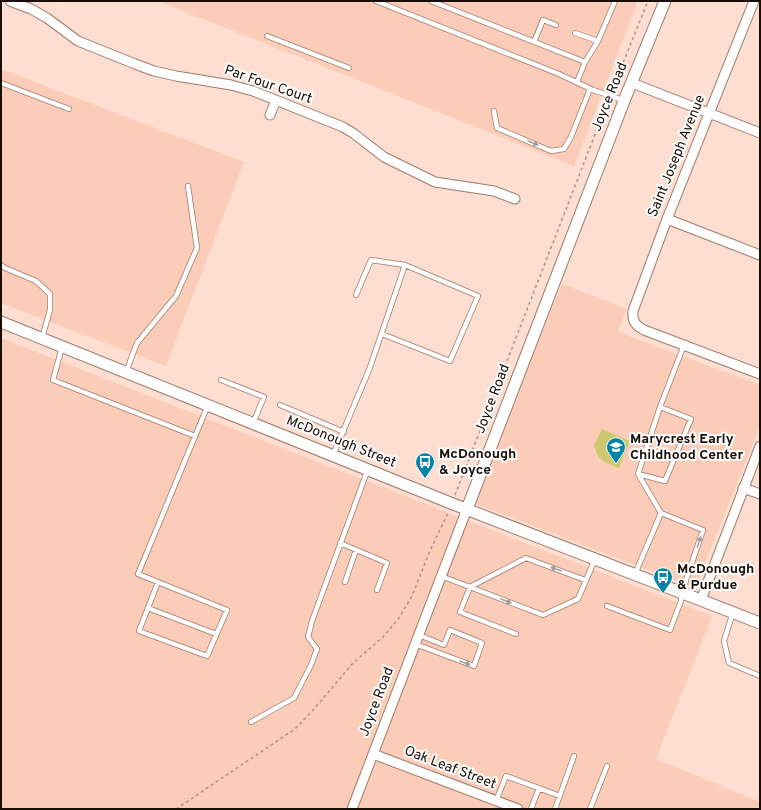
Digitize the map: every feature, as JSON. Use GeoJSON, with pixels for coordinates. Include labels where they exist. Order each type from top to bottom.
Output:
{"type":"FeatureCollection","features":[{"type":"Feature","properties":{"kind":"street","name":"Par Four Court"},"geometry":{"type":"LineString","coordinates":[[10,1],[31,9],[47,18],[78,41],[135,64],[176,76],[231,85],[276,100],[343,127],[384,156],[435,182],[494,191],[515,199]]}},
{"type":"Feature","properties":{"kind":"street","name":"Joyce Road"},"geometry":{"type":"LineString","coordinates":[[352,809],[624,101],[665,1]]}},
{"type":"Feature","properties":{"kind":"street"},"geometry":{"type":"LineString","coordinates":[[752,5],[760,13]]}},
{"type":"Feature","properties":{"kind":"street","name":"Saint Joseph Avenue"},"geometry":{"type":"LineString","coordinates":[[684,345],[644,330],[634,323],[632,318],[633,311],[752,5]]}},
{"type":"Feature","properties":{"kind":"street"},"geometry":{"type":"LineString","coordinates":[[632,83],[760,133]]}},
{"type":"Feature","properties":{"kind":"street"},"geometry":{"type":"LineString","coordinates":[[270,114],[276,100]]}},
{"type":"Feature","properties":{"kind":"street"},"geometry":{"type":"LineString","coordinates":[[668,219],[760,255]]}},
{"type":"Feature","properties":{"kind":"street","name":"McDonough Street"},"geometry":{"type":"LineString","coordinates":[[1,322],[368,470],[760,623]]}},
{"type":"Feature","properties":{"kind":"street"},"geometry":{"type":"LineString","coordinates":[[684,345],[760,374]]}},
{"type":"Feature","properties":{"kind":"street"},"geometry":{"type":"LineString","coordinates":[[701,600],[760,446]]}},
{"type":"Feature","properties":{"kind":"street"},"geometry":{"type":"LineString","coordinates":[[744,488],[760,494]]}},
{"type":"Feature","properties":{"kind":"street","name":"Oak Leaf Street"},"geometry":{"type":"LineString","coordinates":[[373,754],[518,809]]}},
{"type":"Feature","properties":{"kind":"lane"},"geometry":{"type":"LineString","coordinates":[[376,1],[559,74],[590,89],[624,101]]}},
{"type":"Feature","properties":{"kind":"lane"},"geometry":{"type":"LineString","coordinates":[[431,1],[585,62]]}},
{"type":"Feature","properties":{"kind":"lane"},"geometry":{"type":"LineString","coordinates":[[576,82],[585,62],[598,42],[615,1]]}},
{"type":"Feature","properties":{"kind":"lane"},"geometry":{"type":"LineString","coordinates":[[534,42],[543,20],[556,25]]}},
{"type":"Feature","properties":{"kind":"lane"},"geometry":{"type":"LineString","coordinates":[[575,33],[598,42]]}},
{"type":"Feature","properties":{"kind":"lane"},"geometry":{"type":"LineString","coordinates":[[267,36],[349,68]]}},
{"type":"Feature","properties":{"kind":"lane"},"geometry":{"type":"LineString","coordinates":[[1,83],[69,109]]}},
{"type":"Feature","properties":{"kind":"lane"},"geometry":{"type":"LineString","coordinates":[[494,111],[497,128],[551,151],[564,149],[571,138],[590,89]]}},
{"type":"Feature","properties":{"kind":"lane"},"geometry":{"type":"LineString","coordinates":[[126,372],[138,343],[176,296],[198,248],[188,186]]}},
{"type":"Feature","properties":{"kind":"lane"},"geometry":{"type":"LineString","coordinates":[[356,295],[371,260],[405,265],[478,296],[450,361],[382,334]]}},
{"type":"Feature","properties":{"kind":"lane"},"geometry":{"type":"LineString","coordinates":[[1,265],[36,281],[50,294],[50,310],[42,338]]}},
{"type":"Feature","properties":{"kind":"lane"},"geometry":{"type":"LineString","coordinates":[[333,455],[369,370],[405,265]]}},
{"type":"Feature","properties":{"kind":"lane"},"geometry":{"type":"LineString","coordinates":[[607,606],[670,630],[703,530],[661,513],[638,474],[660,407],[684,345]]}},
{"type":"Feature","properties":{"kind":"lane"},"geometry":{"type":"LineString","coordinates":[[62,347],[52,380],[195,436]]}},
{"type":"Feature","properties":{"kind":"lane"},"geometry":{"type":"LineString","coordinates":[[221,380],[264,397],[253,423]]}},
{"type":"Feature","properties":{"kind":"lane"},"geometry":{"type":"LineString","coordinates":[[158,582],[139,631],[207,656],[227,610],[158,582],[138,574],[208,405]]}},
{"type":"Feature","properties":{"kind":"lane"},"geometry":{"type":"LineString","coordinates":[[280,406],[344,432]]}},
{"type":"Feature","properties":{"kind":"lane"},"geometry":{"type":"LineString","coordinates":[[638,474],[665,481],[691,419],[660,407]]}},
{"type":"Feature","properties":{"kind":"lane"},"geometry":{"type":"LineString","coordinates":[[251,722],[294,698],[311,665],[317,650],[308,637],[312,621],[368,470]]}},
{"type":"Feature","properties":{"kind":"lane"},"geometry":{"type":"LineString","coordinates":[[635,574],[661,513]]}},
{"type":"Feature","properties":{"kind":"lane"},"geometry":{"type":"LineString","coordinates":[[340,543],[387,563],[377,590]]}},
{"type":"Feature","properties":{"kind":"lane"},"geometry":{"type":"LineString","coordinates":[[345,582],[356,550]]}},
{"type":"Feature","properties":{"kind":"lane"},"geometry":{"type":"LineString","coordinates":[[516,634],[460,612],[470,587],[526,558],[586,580]]}},
{"type":"Feature","properties":{"kind":"lane"},"geometry":{"type":"LineString","coordinates":[[441,576],[543,615],[578,599],[595,559]]}},
{"type":"Feature","properties":{"kind":"lane"},"geometry":{"type":"LineString","coordinates":[[148,608],[216,634]]}},
{"type":"Feature","properties":{"kind":"lane"},"geometry":{"type":"LineString","coordinates":[[733,612],[724,641],[729,663],[760,676]]}},
{"type":"Feature","properties":{"kind":"lane"},"geometry":{"type":"LineString","coordinates":[[415,644],[441,654],[474,666],[482,643],[450,630],[441,654]]}},
{"type":"Feature","properties":{"kind":"lane"},"geometry":{"type":"LineString","coordinates":[[419,635],[444,645]]}},
{"type":"Feature","properties":{"kind":"lane"},"geometry":{"type":"LineString","coordinates":[[555,809],[574,756]]}},
{"type":"Feature","properties":{"kind":"lane"},"geometry":{"type":"LineString","coordinates":[[590,809],[607,766]]}},
{"type":"Feature","properties":{"kind":"lane"},"geometry":{"type":"LineString","coordinates":[[496,801],[506,776],[560,796]]}},
{"type":"Feature","properties":{"kind":"lane"},"geometry":{"type":"LineString","coordinates":[[531,809],[539,788]]}},
{"type":"Feature","properties":{"kind":"path"},"geometry":{"type":"LineString","coordinates":[[455,494],[648,1]]}},
{"type":"Feature","properties":{"kind":"path"},"geometry":{"type":"LineString","coordinates":[[176,809],[294,729],[315,708],[353,664],[383,637],[399,618],[412,596],[429,553],[449,510]]}},
{"type":"Feature","properties":{"kind":"shaded area"},"geometry":{"type":"Polygon","coordinates":[[[158,1],[638,1],[574,166],[158,1]]]}},
{"type":"Feature","properties":{"kind":"shaded area"},"geometry":{"type":"Polygon","coordinates":[[[1,69],[244,162],[166,366],[1,303],[1,69]]]}},
{"type":"Feature","properties":{"kind":"shaded area","name":"Marycrest Early Childhood Center"},"geometry":{"type":"Polygon","coordinates":[[[562,284],[627,309],[618,332],[760,385],[760,426],[695,588],[471,502],[562,284]]]}},
{"type":"Feature","properties":{"kind":"shaded area"},"geometry":{"type":"Polygon","coordinates":[[[1,338],[712,616],[656,759],[760,802],[760,809],[1,809],[1,338]]]}},
{"type":"Feature","properties":{"kind":"shaded area"},"geometry":{"type":"Polygon","coordinates":[[[602,429],[630,441],[619,468],[602,461],[596,451],[594,445],[602,429]]]}},
{"type":"Feature","properties":{"kind":"place","name":"Marycrest Early Childhood Center"},"geometry":{"type":"Point","coordinates":[616,464]}},
{"type":"Feature","properties":{"kind":"place","name":"McDonough & Joyce"},"geometry":{"type":"Point","coordinates":[425,479]}},
{"type":"Feature","properties":{"kind":"place","name":"McDonough & Purdue"},"geometry":{"type":"Point","coordinates":[663,594]}}]}
